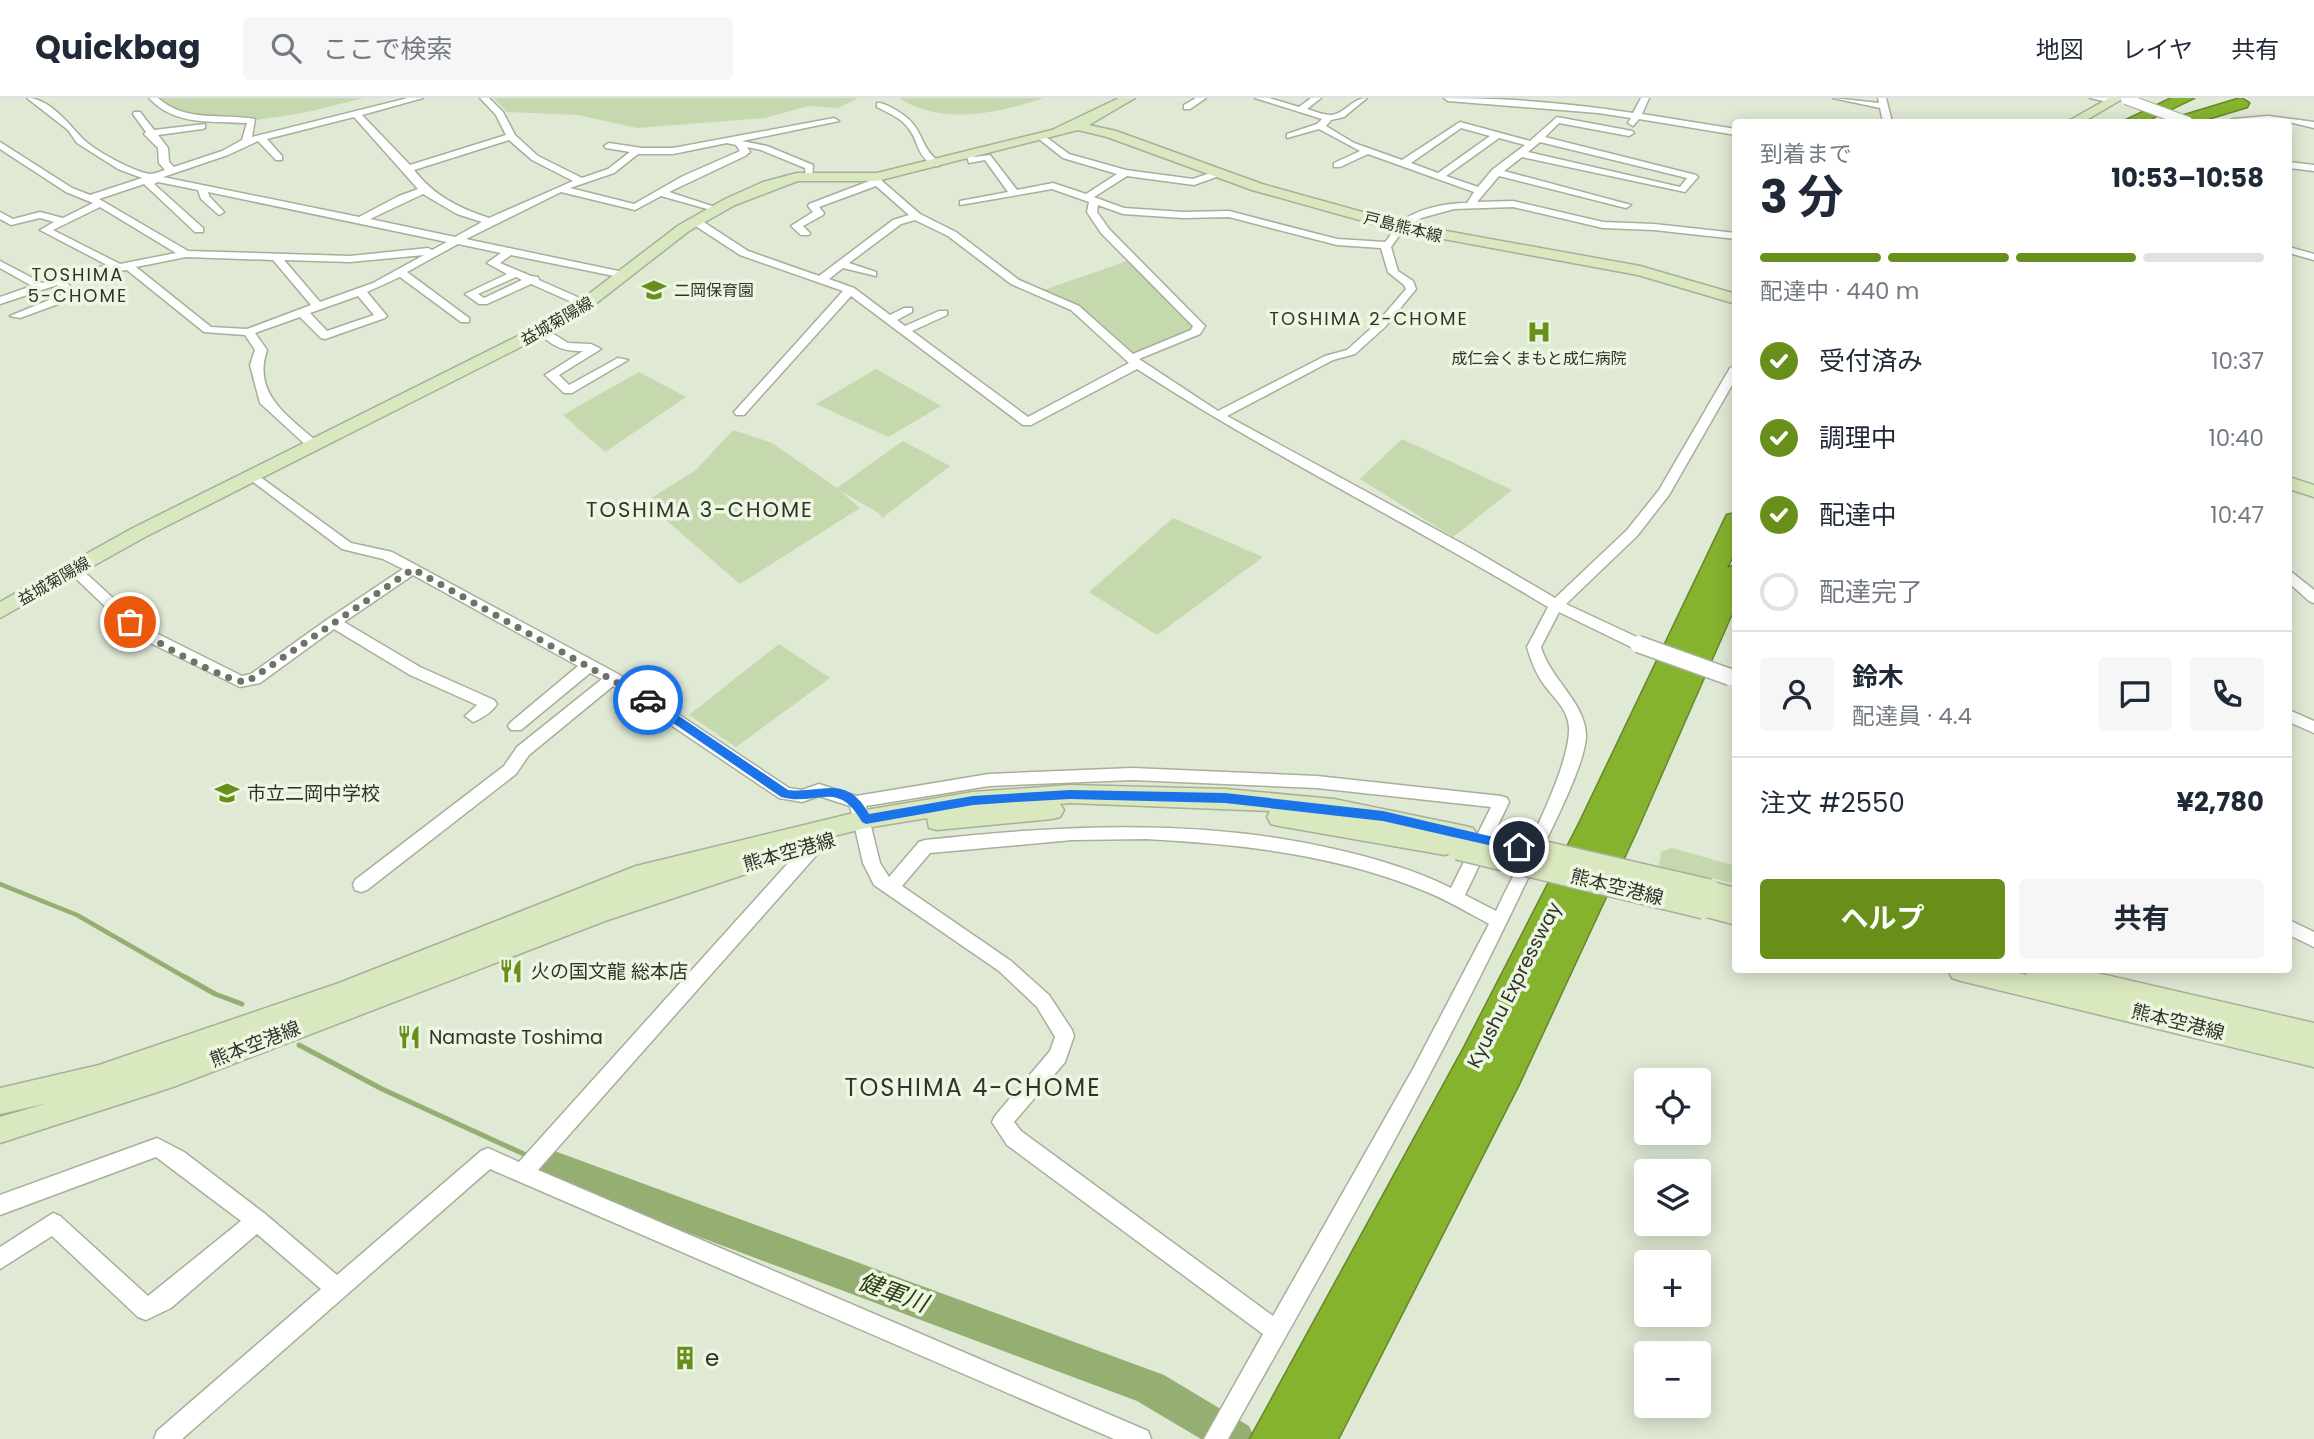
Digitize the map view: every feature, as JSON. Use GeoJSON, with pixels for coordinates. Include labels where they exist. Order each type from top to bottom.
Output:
{"type":"FeatureCollection","features":[{"type":"Feature","properties":{"kind":"highway"},"geometry":{"type":"LineString","coordinates":[[2120,119],[2161,98]]}},
{"type":"Feature","properties":{"kind":"highway"},"geometry":{"type":"LineString","coordinates":[[2138,119],[2186,98]]}},
{"type":"Feature","properties":{"kind":"highway"},"geometry":{"type":"LineString","coordinates":[[2168,119],[2214,98]]}},
{"type":"Feature","properties":{"kind":"highway"},"geometry":{"type":"LineString","coordinates":[[2190,119],[2241,103]]}},
{"type":"Feature","properties":{"kind":"highway","name":"Kyushu Expressway"},"geometry":{"type":"LineString","coordinates":[[1287,1435],[1595,822],[1732,531]]}},
{"type":"Feature","properties":{"kind":"highway","name":"Kyushu Expressway"},"geometry":{"type":"LineString","coordinates":[[1287,1435],[1506,1072],[1621,832],[1732,583]]}},
{"type":"Feature","properties":{"kind":"main road","name":"益城菊陽線"},"geometry":{"type":"LineString","coordinates":[[0,611],[312,444],[544,331],[587,305],[695,221],[768,185],[809,176],[877,180],[1077,126],[1129,98]]}},
{"type":"Feature","properties":{"kind":"main road"},"geometry":{"type":"LineString","coordinates":[[2080,119],[2120,99]]}},
{"type":"Feature","properties":{"kind":"main road","name":"戸島熊本線"},"geometry":{"type":"LineString","coordinates":[[1077,126],[1111,134],[1216,174],[1400,227],[1640,271],[1732,298]]}},
{"type":"Feature","properties":{"kind":"main road"},"geometry":{"type":"LineString","coordinates":[[2292,484],[2314,491]]}},
{"type":"Feature","properties":{"kind":"main road","name":"熊本空港線"},"geometry":{"type":"LineString","coordinates":[[0,1130],[77,1108],[219,1058],[675,884],[825,835],[863,817],[1070,809],[1264,814],[1461,841],[1706,899],[1732,913]]}},
{"type":"Feature","properties":{"kind":"main road","name":"熊本空港線"},"geometry":{"type":"LineString","coordinates":[[3,1101],[99,1078],[345,992],[636,876],[825,835]]}},
{"type":"Feature","properties":{"kind":"main road","name":"熊本空港線"},"geometry":{"type":"LineString","coordinates":[[1706,899],[1732,898]]}},
{"type":"Feature","properties":{"kind":"main road","name":"熊本空港線"},"geometry":{"type":"LineString","coordinates":[[1973,973],[2314,1055]]}},
{"type":"Feature","properties":{"kind":"main road","name":"熊本空港線"},"geometry":{"type":"LineString","coordinates":[[2051,973],[2314,1035]]}},
{"type":"Feature","properties":{"kind":"street"},"geometry":{"type":"LineString","coordinates":[[31,98],[71,128],[80,141],[121,167],[153,177],[507,253],[624,275]]}},
{"type":"Feature","properties":{"kind":"street"},"geometry":{"type":"LineString","coordinates":[[153,98],[165,109],[180,116],[254,122],[246,141]]}},
{"type":"Feature","properties":{"kind":"street"},"geometry":{"type":"LineString","coordinates":[[95,200],[171,170],[225,153],[246,141],[419,98]]}},
{"type":"Feature","properties":{"kind":"street"},"geometry":{"type":"LineString","coordinates":[[484,98],[499,114],[511,136],[535,158],[581,181]]}},
{"type":"Feature","properties":{"kind":"street"},"geometry":{"type":"LineString","coordinates":[[1187,107],[1202,98]]}},
{"type":"Feature","properties":{"kind":"street"},"geometry":{"type":"LineString","coordinates":[[1259,98],[1328,118],[1341,115],[1363,98]]}},
{"type":"Feature","properties":{"kind":"street"},"geometry":{"type":"LineString","coordinates":[[1299,111],[1317,98]]}},
{"type":"Feature","properties":{"kind":"street"},"geometry":{"type":"LineString","coordinates":[[1448,98],[1546,105],[1732,131]]}},
{"type":"Feature","properties":{"kind":"street"},"geometry":{"type":"LineString","coordinates":[[1546,105],[1563,98]]}},
{"type":"Feature","properties":{"kind":"street"},"geometry":{"type":"LineString","coordinates":[[1469,207],[1478,190],[1495,172],[1537,142],[1557,120],[1628,137],[1645,98]]}},
{"type":"Feature","properties":{"kind":"street"},"geometry":{"type":"LineString","coordinates":[[1837,98],[1883,102]]}},
{"type":"Feature","properties":{"kind":"street"},"geometry":{"type":"LineString","coordinates":[[2094,98],[2120,99],[2179,119]]}},
{"type":"Feature","properties":{"kind":"street"},"geometry":{"type":"LineString","coordinates":[[880,105],[908,122],[913,128],[921,152],[936,164]]}},
{"type":"Feature","properties":{"kind":"street"},"geometry":{"type":"LineString","coordinates":[[137,114],[149,134],[163,148],[164,163],[171,170]]}},
{"type":"Feature","properties":{"kind":"street"},"geometry":{"type":"LineString","coordinates":[[356,114],[424,190],[461,212],[490,222]]}},
{"type":"Feature","properties":{"kind":"street"},"geometry":{"type":"LineString","coordinates":[[1290,136],[1320,126],[1328,118]]}},
{"type":"Feature","properties":{"kind":"street"},"geometry":{"type":"LineString","coordinates":[[149,134],[219,123],[228,119]]}},
{"type":"Feature","properties":{"kind":"street"},"geometry":{"type":"LineString","coordinates":[[609,146],[673,151],[834,121]]}},
{"type":"Feature","properties":{"kind":"street"},"geometry":{"type":"LineString","coordinates":[[2292,122],[2314,125]]}},
{"type":"Feature","properties":{"kind":"street"},"geometry":{"type":"LineString","coordinates":[[1403,164],[1460,125],[1497,135],[1631,159],[1693,177],[1682,190],[1519,153]]}},
{"type":"Feature","properties":{"kind":"street"},"geometry":{"type":"LineString","coordinates":[[1320,126],[1368,151],[1478,190]]}},
{"type":"Feature","properties":{"kind":"street"},"geometry":{"type":"LineString","coordinates":[[1438,177],[1497,135]]}},
{"type":"Feature","properties":{"kind":"street"},"geometry":{"type":"LineString","coordinates":[[408,169],[511,136]]}},
{"type":"Feature","properties":{"kind":"street"},"geometry":{"type":"LineString","coordinates":[[260,137],[279,159]]}},
{"type":"Feature","properties":{"kind":"street"},"geometry":{"type":"LineString","coordinates":[[1042,137],[1066,156],[1125,173],[1194,182],[1216,174]]}},
{"type":"Feature","properties":{"kind":"street"},"geometry":{"type":"LineString","coordinates":[[727,140],[764,148],[810,167],[809,176]]}},
{"type":"Feature","properties":{"kind":"street"},"geometry":{"type":"LineString","coordinates":[[0,145],[69,190],[95,200],[186,254]]}},
{"type":"Feature","properties":{"kind":"street"},"geometry":{"type":"LineString","coordinates":[[559,189],[635,206],[659,192],[745,153],[741,145]]}},
{"type":"Feature","properties":{"kind":"street"},"geometry":{"type":"LineString","coordinates":[[95,200],[94,208],[45,230],[119,267],[130,267],[208,330],[248,332],[361,292],[490,222],[559,189],[611,171],[639,150]]}},
{"type":"Feature","properties":{"kind":"street"},"geometry":{"type":"LineString","coordinates":[[1337,165],[1368,151]]}},
{"type":"Feature","properties":{"kind":"street"},"geometry":{"type":"LineString","coordinates":[[968,156],[972,161],[987,158],[1014,192]]}},
{"type":"Feature","properties":{"kind":"street"},"geometry":{"type":"LineString","coordinates":[[1620,176],[1631,159]]}},
{"type":"Feature","properties":{"kind":"street"},"geometry":{"type":"LineString","coordinates":[[2292,164],[2314,168]]}},
{"type":"Feature","properties":{"kind":"street"},"geometry":{"type":"LineString","coordinates":[[1495,172],[1626,205]]}},
{"type":"Feature","properties":{"kind":"street"},"geometry":{"type":"LineString","coordinates":[[1090,199],[1125,173]]}},
{"type":"Feature","properties":{"kind":"street"},"geometry":{"type":"LineString","coordinates":[[153,177],[148,183],[199,230]]}},
{"type":"Feature","properties":{"kind":"street"},"geometry":{"type":"LineString","coordinates":[[804,233],[796,226],[819,213],[813,206],[877,180],[916,216],[952,234],[1015,282],[1076,307],[1133,361],[1219,416],[1465,551],[1556,605],[1638,644],[1732,678]]}},
{"type":"Feature","properties":{"kind":"street"},"geometry":{"type":"LineString","coordinates":[[1436,191],[1450,181]]}},
{"type":"Feature","properties":{"kind":"street"},"geometry":{"type":"LineString","coordinates":[[964,203],[1049,185],[1123,211],[1183,215],[1229,214],[1337,242],[1387,245]]}},
{"type":"Feature","properties":{"kind":"street"},"geometry":{"type":"LineString","coordinates":[[203,188],[204,197],[219,212]]}},
{"type":"Feature","properties":{"kind":"street"},"geometry":{"type":"LineString","coordinates":[[360,221],[424,190]]}},
{"type":"Feature","properties":{"kind":"street"},"geometry":{"type":"LineString","coordinates":[[659,192],[714,210]]}},
{"type":"Feature","properties":{"kind":"street"},"geometry":{"type":"LineString","coordinates":[[695,221],[744,253],[850,290],[1027,422],[1133,361],[1196,332],[1199,326],[1105,230],[1092,212],[1090,199]]}},
{"type":"Feature","properties":{"kind":"street"},"geometry":{"type":"LineString","coordinates":[[1219,416],[1329,358],[1351,352],[1374,333],[1411,289],[1409,283],[1393,272],[1385,250],[1387,245],[1400,227],[1417,216],[1440,207],[1513,204],[1603,225],[1732,236]]}},
{"type":"Feature","properties":{"kind":"street"},"geometry":{"type":"LineString","coordinates":[[0,215],[11,222],[40,215],[62,221]]}},
{"type":"Feature","properties":{"kind":"street"},"geometry":{"type":"LineString","coordinates":[[822,279],[897,222],[916,216]]}},
{"type":"Feature","properties":{"kind":"street"},"geometry":{"type":"LineString","coordinates":[[0,301],[59,281],[186,254],[354,259],[438,249]]}},
{"type":"Feature","properties":{"kind":"street"},"geometry":{"type":"LineString","coordinates":[[2292,251],[2314,257]]}},
{"type":"Feature","properties":{"kind":"street"},"geometry":{"type":"LineString","coordinates":[[507,253],[492,263],[534,279],[587,305]]}},
{"type":"Feature","properties":{"kind":"street"},"geometry":{"type":"LineString","coordinates":[[276,258],[318,307]]}},
{"type":"Feature","properties":{"kind":"street"},"geometry":{"type":"LineString","coordinates":[[354,259],[363,267]]}},
{"type":"Feature","properties":{"kind":"street"},"geometry":{"type":"LineString","coordinates":[[0,264],[42,287]]}},
{"type":"Feature","properties":{"kind":"street"},"geometry":{"type":"LineString","coordinates":[[841,264],[872,274]]}},
{"type":"Feature","properties":{"kind":"street"},"geometry":{"type":"LineString","coordinates":[[400,272],[465,320]]}},
{"type":"Feature","properties":{"kind":"street"},"geometry":{"type":"LineString","coordinates":[[517,273],[470,294],[483,302],[534,279]]}},
{"type":"Feature","properties":{"kind":"street"},"geometry":{"type":"LineString","coordinates":[[16,316],[68,298],[72,293],[59,281]]}},
{"type":"Feature","properties":{"kind":"street"},"geometry":{"type":"LineString","coordinates":[[740,412],[850,290]]}},
{"type":"Feature","properties":{"kind":"street"},"geometry":{"type":"LineString","coordinates":[[303,313],[325,336],[381,316],[361,292]]}},
{"type":"Feature","properties":{"kind":"street"},"geometry":{"type":"LineString","coordinates":[[891,319],[908,310]]}},
{"type":"Feature","properties":{"kind":"street"},"geometry":{"type":"LineString","coordinates":[[906,330],[943,313]]}},
{"type":"Feature","properties":{"kind":"street"},"geometry":{"type":"LineString","coordinates":[[544,331],[549,338],[571,348],[593,348],[551,375],[568,390],[622,360]]}},
{"type":"Feature","properties":{"kind":"street"},"geometry":{"type":"LineString","coordinates":[[248,332],[261,350],[256,365],[265,403],[312,444]]}},
{"type":"Feature","properties":{"kind":"street"},"geometry":{"type":"LineString","coordinates":[[1215,1439],[1374,1160],[1500,921],[1553,807],[1579,736],[1570,706],[1540,671],[1534,647],[1556,605],[1632,533],[1664,492],[1732,376]]}},
{"type":"Feature","properties":{"kind":"street"},"geometry":{"type":"LineString","coordinates":[[253,475],[347,546],[387,555],[613,678],[785,794],[802,796],[819,790],[863,817],[1007,779],[1221,774],[1364,784],[1501,802],[1456,895]]}},
{"type":"Feature","properties":{"kind":"street"},"geometry":{"type":"LineString","coordinates":[[74,570],[141,632],[240,682],[255,679],[333,622],[413,569]]}},
{"type":"Feature","properties":{"kind":"street"},"geometry":{"type":"LineString","coordinates":[[2292,580],[2314,598]]}},
{"type":"Feature","properties":{"kind":"street"},"geometry":{"type":"LineString","coordinates":[[333,622],[415,671],[489,704],[473,716]]}},
{"type":"Feature","properties":{"kind":"street"},"geometry":{"type":"LineString","coordinates":[[516,726],[589,666]]}},
{"type":"Feature","properties":{"kind":"street"},"geometry":{"type":"LineString","coordinates":[[361,885],[510,769],[523,751],[613,678]]}},
{"type":"Feature","properties":{"kind":"street"},"geometry":{"type":"LineString","coordinates":[[2292,717],[2314,727]]}},
{"type":"Feature","properties":{"kind":"street"},"geometry":{"type":"LineString","coordinates":[[863,817],[872,870],[1005,966],[1043,1002],[1065,1036],[1058,1056],[1002,1122],[1014,1138],[1276,1331]]}},
{"type":"Feature","properties":{"kind":"street"},"geometry":{"type":"LineString","coordinates":[[892,886],[925,847],[1010,836],[1101,830],[1286,845],[1375,867],[1456,895],[1500,921]]}},
{"type":"Feature","properties":{"kind":"street"},"geometry":{"type":"LineString","coordinates":[[523,1172],[825,835]]}},
{"type":"Feature","properties":{"kind":"street"},"geometry":{"type":"LineString","coordinates":[[2292,929],[2314,940]]}},
{"type":"Feature","properties":{"kind":"street"},"geometry":{"type":"LineString","coordinates":[[0,1205],[157,1147],[175,1154],[337,1289]]}},
{"type":"Feature","properties":{"kind":"street"},"geometry":{"type":"LineString","coordinates":[[165,1439],[488,1158],[1140,1439]]}},
{"type":"Feature","properties":{"kind":"street"},"geometry":{"type":"LineString","coordinates":[[0,1259],[53,1223],[146,1309],[163,1300],[257,1220]]}},
{"type":"Feature","properties":{"kind":"green space"},"geometry":{"type":"Polygon","coordinates":[[[157,98],[364,98],[303,113],[256,120],[194,115],[167,107],[157,98]]]}},
{"type":"Feature","properties":{"kind":"green space"},"geometry":{"type":"Polygon","coordinates":[[[494,98],[858,98],[838,108],[808,106],[765,118],[637,128],[578,115],[507,112],[494,98]]]}},
{"type":"Feature","properties":{"kind":"green space"},"geometry":{"type":"Polygon","coordinates":[[[899,98],[1044,98],[990,112],[952,114],[916,107],[899,98]]]}},
{"type":"Feature","properties":{"kind":"green space"},"geometry":{"type":"Polygon","coordinates":[[[1133,259],[1199,329],[1130,359],[1076,308],[1038,292],[1133,259]]]}},
{"type":"Feature","properties":{"kind":"green space"},"geometry":{"type":"Polygon","coordinates":[[[876,369],[941,406],[888,437],[816,404],[876,369]]]}},
{"type":"Feature","properties":{"kind":"green space"},"geometry":{"type":"Polygon","coordinates":[[[639,372],[686,397],[605,452],[563,415],[639,372]]]}},
{"type":"Feature","properties":{"kind":"green space"},"geometry":{"type":"Polygon","coordinates":[[[733,430],[772,443],[837,488],[903,441],[950,466],[882,518],[880,514],[839,490],[860,508],[740,584],[645,502],[696,470],[733,430]]]}},
{"type":"Feature","properties":{"kind":"green space"},"geometry":{"type":"Polygon","coordinates":[[[1402,439],[1512,490],[1453,537],[1360,479],[1402,439]]]}},
{"type":"Feature","properties":{"kind":"green space"},"geometry":{"type":"Polygon","coordinates":[[[1173,518],[1263,557],[1157,635],[1089,592],[1173,518]]]}},
{"type":"Feature","properties":{"kind":"green space"},"geometry":{"type":"Polygon","coordinates":[[[779,644],[830,678],[736,747],[689,715],[779,644]]]}},
{"type":"Feature","properties":{"kind":"green space"},"geometry":{"type":"Polygon","coordinates":[[[1672,848],[1732,865],[1732,883],[1659,866],[1661,852],[1672,848]]]}},
{"type":"Feature","properties":{"kind":"waterway"},"geometry":{"type":"LineString","coordinates":[[0,884],[77,915],[188,979]]}},
{"type":"Feature","properties":{"kind":"waterway"},"geometry":{"type":"LineString","coordinates":[[185,977],[215,994],[242,1004]]}},
{"type":"Feature","properties":{"kind":"waterway"},"geometry":{"type":"LineString","coordinates":[[299,1045],[382,1089],[526,1155]]}},
{"type":"Feature","properties":{"kind":"waterway","name":"健軍川"},"geometry":{"type":"LineString","coordinates":[[541,1162],[1137,1383],[1164,1394],[1236,1439]]}},
{"type":"Feature","properties":{"kind":"way so far"},"geometry":{"type":"LineString","coordinates":[[130,622],[141,632],[208,668],[240,682],[247,682],[413,569],[613,678],[648,700]]}},
{"type":"Feature","properties":{"kind":"place","name":"二岡保育園"},"geometry":{"type":"Point","coordinates":[654,290]}},
{"type":"Feature","properties":{"kind":"place","name":"成仁会くまもと成仁病院"},"geometry":{"type":"Point","coordinates":[1539,332]}},
{"type":"Feature","properties":{"kind":"place","name":"市立二岡中学校"},"geometry":{"type":"Point","coordinates":[227,793]}},
{"type":"Feature","properties":{"kind":"place","name":"火の国文龍 総本店"},"geometry":{"type":"Point","coordinates":[511,971]}},
{"type":"Feature","properties":{"kind":"place","name":"Namaste Toshima"},"geometry":{"type":"Point","coordinates":[409,1037]}},
{"type":"Feature","properties":{"kind":"place","name":"e"},"geometry":{"type":"Point","coordinates":[685,1358]}},
{"type":"Feature","properties":{"kind":"district","name":"TOSHIMA 5-CHOME"},"geometry":{"type":"Point","coordinates":[78,284]}},
{"type":"Feature","properties":{"kind":"district","name":"TOSHIMA 2-CHOME"},"geometry":{"type":"Point","coordinates":[1369,318]}},
{"type":"Feature","properties":{"kind":"district","name":"TOSHIMA 3-CHOME"},"geometry":{"type":"Point","coordinates":[700,509]}},
{"type":"Feature","properties":{"kind":"district","name":"TOSHIMA 4-CHOME"},"geometry":{"type":"Point","coordinates":[973,1087]}},
{"type":"Feature","properties":{"kind":"route"},"geometry":{"type":"LineString","coordinates":[[648,700],[785,794],[802,796],[819,790],[835,793],[856,802],[866,819],[973,801],[1016,797],[1070,794],[1225,798],[1334,808],[1383,816],[1519,847]]}}]}
